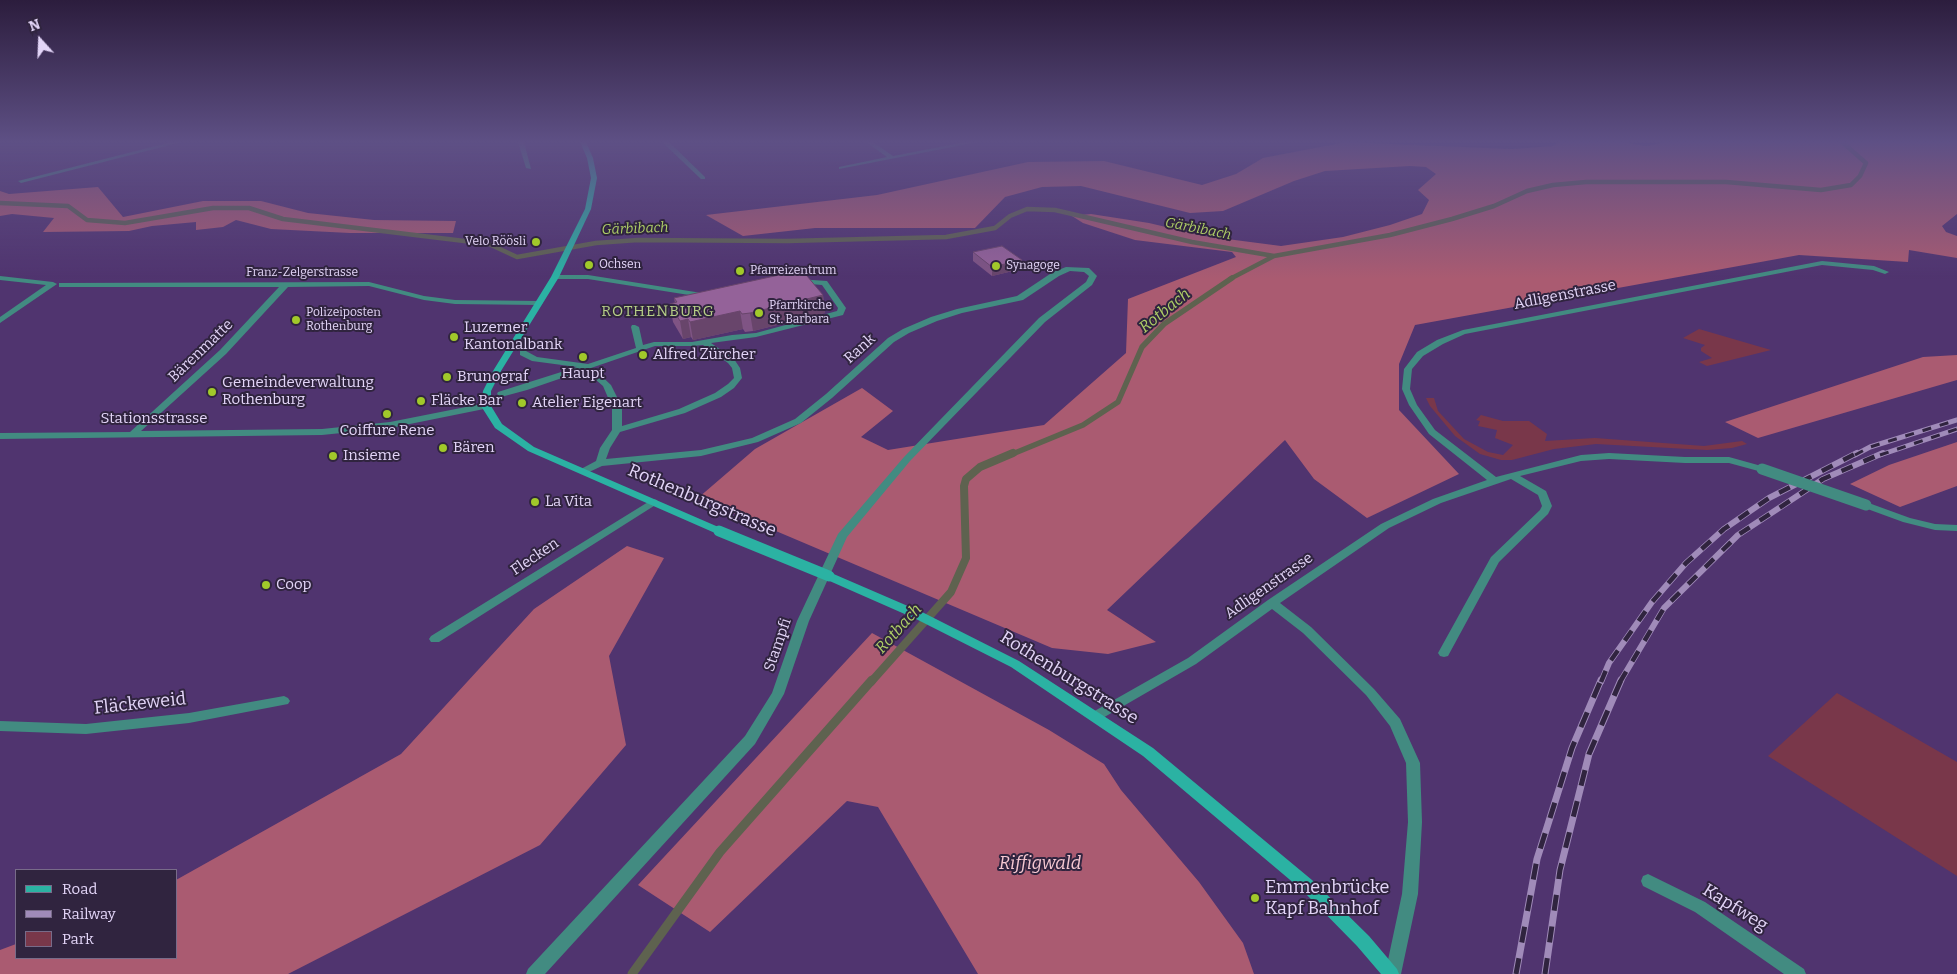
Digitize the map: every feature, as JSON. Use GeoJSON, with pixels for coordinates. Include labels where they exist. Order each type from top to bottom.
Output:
{"type":"FeatureCollection","features":[{"type":"Feature","properties":{"kind":"main road"},"geometry":{"type":"LineString","coordinates":[[486,406],[487,391],[494,376],[568,253],[582,222],[593,187]]}},
{"type":"Feature","properties":{"kind":"main road","name":"Rothenburgstrasse"},"geometry":{"type":"LineString","coordinates":[[486,406],[494,422],[510,436],[536,451],[671,511],[920,616],[1015,664],[1148,752],[1307,885],[1363,941],[1392,974]]}},
{"type":"Feature","properties":{"kind":"street","name":"Adligenstrasse"},"geometry":{"type":"LineString","coordinates":[[1493,480],[1432,432],[1413,405],[1406,389],[1408,369],[1420,354],[1440,342],[1463,332],[1822,263],[1886,272]]}},
{"type":"Feature","properties":{"kind":"street","name":"Rank"},"geometry":{"type":"LineString","coordinates":[[584,471],[600,463],[701,453],[756,440],[798,421],[829,396],[885,345],[906,331],[934,319],[960,311],[1020,298],[1056,274],[1069,270],[1086,270],[1093,276],[1089,282],[1042,320]]}},
{"type":"Feature","properties":{"kind":"street"},"geometry":{"type":"LineString","coordinates":[[555,277],[588,277],[718,296]]}},
{"type":"Feature","properties":{"kind":"street"},"geometry":{"type":"LineString","coordinates":[[0,278],[53,284],[0,321]]}},
{"type":"Feature","properties":{"kind":"street"},"geometry":{"type":"LineString","coordinates":[[501,394],[591,369],[654,344],[700,344],[732,337],[756,335],[840,313],[842,308],[824,283],[809,281],[790,283]]}},
{"type":"Feature","properties":{"kind":"street","name":"Bärenmatte"},"geometry":{"type":"LineString","coordinates":[[132,434],[222,352],[286,284]]}},
{"type":"Feature","properties":{"kind":"street","name":"Franz-Zelgerstrasse"},"geometry":{"type":"LineString","coordinates":[[62,285],[369,284],[424,298],[455,302],[540,302]]}},
{"type":"Feature","properties":{"kind":"street","name":"Stampfi"},"geometry":{"type":"LineString","coordinates":[[534,974],[750,740],[778,694],[803,621],[842,536],[907,459],[1042,320]]}},
{"type":"Feature","properties":{"kind":"street"},"geometry":{"type":"LineString","coordinates":[[635,327],[640,349]]}},
{"type":"Feature","properties":{"kind":"street"},"geometry":{"type":"LineString","coordinates":[[617,430],[682,411],[718,395],[731,386],[738,378],[736,368],[731,361],[700,344]]}},
{"type":"Feature","properties":{"kind":"street"},"geometry":{"type":"LineString","coordinates":[[523,357],[591,369],[607,385],[617,407],[617,430],[605,448],[600,463]]}},
{"type":"Feature","properties":{"kind":"street","name":"Stationsstrasse"},"geometry":{"type":"LineString","coordinates":[[0,436],[284,433],[343,430],[390,425],[486,406]]}},
{"type":"Feature","properties":{"kind":"street","name":"Adligenstrasse"},"geometry":{"type":"LineString","coordinates":[[1096,716],[1192,661],[1272,603],[1385,526],[1437,501],[1493,480],[1581,458],[1609,456],[1729,460],[1762,468],[1907,520],[1935,527],[1957,528]]}},
{"type":"Feature","properties":{"kind":"street"},"geometry":{"type":"LineString","coordinates":[[1444,653],[1495,560],[1544,512],[1547,506],[1542,493],[1512,475]]}},
{"type":"Feature","properties":{"kind":"street","name":"Flecken"},"geometry":{"type":"LineString","coordinates":[[435,639],[653,502]]}},
{"type":"Feature","properties":{"kind":"street"},"geometry":{"type":"LineString","coordinates":[[1272,603],[1307,630],[1370,692],[1395,723],[1413,763],[1416,822],[1410,894],[1392,974]]}},
{"type":"Feature","properties":{"kind":"street","name":"Fläckeweid"},"geometry":{"type":"LineString","coordinates":[[0,726],[86,729],[189,718],[284,701]]}},
{"type":"Feature","properties":{"kind":"street","name":"Kapfweg"},"geometry":{"type":"LineString","coordinates":[[1648,881],[1700,907],[1798,974]]}},
{"type":"Feature","properties":{"kind":"green space"},"geometry":{"type":"Polygon","coordinates":[[[98,187],[123,217],[203,201],[261,201],[308,213],[374,220],[456,221],[453,233],[350,233],[271,229],[236,220],[223,227],[196,230],[196,222],[152,226],[129,231],[43,232],[54,218],[12,214],[0,216],[0,191],[9,194],[98,187]]]}},
{"type":"Feature","properties":{"kind":"green space"},"geometry":{"type":"Polygon","coordinates":[[[912,187],[1040,187],[1005,197],[975,228],[815,228],[743,236],[706,215],[877,195],[912,187]]]}},
{"type":"Feature","properties":{"kind":"green space"},"geometry":{"type":"Polygon","coordinates":[[[1087,187],[1279,187],[1223,211],[1190,213],[1087,187]]]}},
{"type":"Feature","properties":{"kind":"green space"},"geometry":{"type":"Polygon","coordinates":[[[1421,187],[1957,187],[1957,214],[1942,226],[1946,232],[1957,236],[1957,258],[1909,250],[1908,262],[1799,255],[1415,325],[1399,364],[1399,410],[1459,474],[1367,518],[1314,479],[1285,440],[1107,610],[1156,642],[1108,654],[1052,648],[698,498],[755,449],[862,388],[893,411],[861,437],[888,450],[1044,425],[1126,353],[1128,299],[1236,257],[1232,252],[1135,240],[1083,223],[1072,216],[1091,214],[1149,223],[1204,236],[1281,246],[1343,237],[1390,225],[1422,214],[1429,200],[1418,190],[1421,187]]]}},
{"type":"Feature","properties":{"kind":"green space"},"geometry":{"type":"Polygon","coordinates":[[[1699,329],[1771,350],[1707,366],[1699,362],[1712,358],[1701,351],[1701,348],[1705,345],[1683,338],[1699,329]]]}},
{"type":"Feature","properties":{"kind":"green space"},"geometry":{"type":"Polygon","coordinates":[[[1957,355],[1957,380],[1758,438],[1725,422],[1923,357],[1957,355]]]}},
{"type":"Feature","properties":{"kind":"green space"},"geometry":{"type":"Polygon","coordinates":[[[1426,398],[1434,398],[1438,411],[1464,439],[1488,452],[1503,455],[1513,445],[1495,438],[1497,430],[1478,426],[1480,421],[1476,420],[1481,415],[1503,421],[1529,421],[1547,434],[1545,441],[1595,438],[1704,446],[1742,441],[1747,444],[1732,448],[1707,450],[1596,444],[1554,449],[1512,460],[1501,460],[1480,454],[1455,436],[1430,406],[1426,398]]]}},
{"type":"Feature","properties":{"kind":"green space"},"geometry":{"type":"Polygon","coordinates":[[[1957,442],[1957,486],[1900,507],[1850,484],[1889,465],[1957,442]]]}},
{"type":"Feature","properties":{"kind":"green space"},"geometry":{"type":"Polygon","coordinates":[[[627,546],[664,558],[609,656],[626,745],[540,845],[288,974],[0,974],[0,950],[15,944],[15,959],[178,959],[178,879],[401,754],[534,609],[627,546]]]}},
{"type":"Feature","properties":{"kind":"green space","name":"Riffigwald"},"geometry":{"type":"Polygon","coordinates":[[[872,633],[1049,730],[1104,764],[1121,790],[1199,882],[1243,943],[1254,974],[978,974],[878,807],[847,801],[710,932],[638,885],[872,633]]]}},
{"type":"Feature","properties":{"kind":"green space"},"geometry":{"type":"Polygon","coordinates":[[[1837,693],[1957,762],[1957,876],[1768,756],[1837,693]]]}},
{"type":"Feature","properties":{"kind":"building"},"geometry":{"type":"Polygon","coordinates":[[[1002,246],[1022,260],[992,267],[973,252],[1002,246]]]}},
{"type":"Feature","properties":{"kind":"building"},"geometry":{"type":"Polygon","coordinates":[[[802,270],[823,295],[750,313],[742,314],[740,311],[690,322],[688,319],[680,321],[670,304],[677,302],[674,298],[802,270]]]}},
{"type":"Feature","properties":{"kind":"waterway","name":"Rotbach"},"geometry":{"type":"LineString","coordinates":[[1274,256],[1390,235],[1494,206],[1527,191],[1542,187]]}},
{"type":"Feature","properties":{"kind":"waterway","name":"Rotbach"},"geometry":{"type":"LineString","coordinates":[[1791,187],[1821,190],[1836,187]]}},
{"type":"Feature","properties":{"kind":"waterway","name":"Gärbibach"},"geometry":{"type":"LineString","coordinates":[[0,203],[68,206],[87,220],[125,223],[213,208],[249,208],[283,219],[489,244],[517,257],[596,243],[638,240],[787,241],[946,237],[995,228],[1010,216],[1027,209],[1055,210],[1192,242],[1274,256]]}},
{"type":"Feature","properties":{"kind":"waterway","name":"Rotbach"},"geometry":{"type":"LineString","coordinates":[[1230,279],[1274,256]]}},
{"type":"Feature","properties":{"kind":"waterway","name":"Rotbach"},"geometry":{"type":"LineString","coordinates":[[1010,455],[1083,425],[1118,402],[1142,347],[1164,324],[1232,278]]}},
{"type":"Feature","properties":{"kind":"waterway","name":"Rotbach"},"geometry":{"type":"LineString","coordinates":[[871,682],[951,592],[966,558],[964,486],[966,479],[980,467],[1013,453]]}},
{"type":"Feature","properties":{"kind":"waterway","name":"Rotbach"},"geometry":{"type":"LineString","coordinates":[[632,974],[720,852],[872,680]]}},
{"type":"Feature","properties":{"kind":"railway"},"geometry":{"type":"LineString","coordinates":[[1855,455],[1870,447],[1957,420]]}},
{"type":"Feature","properties":{"kind":"railway"},"geometry":{"type":"LineString","coordinates":[[1880,455],[1957,429]]}},
{"type":"Feature","properties":{"kind":"railway"},"geometry":{"type":"LineString","coordinates":[[1601,682],[1609,663],[1652,602],[1686,563],[1724,529],[1769,498],[1857,453]]}},
{"type":"Feature","properties":{"kind":"railway"},"geometry":{"type":"LineString","coordinates":[[1620,681],[1664,608],[1738,535],[1823,479],[1883,453]]}},
{"type":"Feature","properties":{"kind":"railway"},"geometry":{"type":"LineString","coordinates":[[1516,974],[1537,859],[1572,748],[1601,680]]}},
{"type":"Feature","properties":{"kind":"railway"},"geometry":{"type":"LineString","coordinates":[[1545,974],[1560,870],[1589,754],[1620,681]]}},
{"type":"Feature","properties":{"kind":"place","name":"Velo Röösli"},"geometry":{"type":"Point","coordinates":[536,242]}},
{"type":"Feature","properties":{"kind":"place","name":"Ochsen"},"geometry":{"type":"Point","coordinates":[589,265]}},
{"type":"Feature","properties":{"kind":"place","name":"Synagoge"},"geometry":{"type":"Point","coordinates":[996,266]}},
{"type":"Feature","properties":{"kind":"place","name":"Pfarreizentrum"},"geometry":{"type":"Point","coordinates":[740,271]}},
{"type":"Feature","properties":{"kind":"place","name":"Pfarrkirche St. Barbara"},"geometry":{"type":"Point","coordinates":[759,313]}},
{"type":"Feature","properties":{"kind":"place","name":"Polizeiposten Rothenburg"},"geometry":{"type":"Point","coordinates":[296,320]}},
{"type":"Feature","properties":{"kind":"place","name":"Luzerner Kantonalbank"},"geometry":{"type":"Point","coordinates":[454,337]}},
{"type":"Feature","properties":{"kind":"place","name":"Alfred Zürcher"},"geometry":{"type":"Point","coordinates":[643,355]}},
{"type":"Feature","properties":{"kind":"place","name":"Haupt"},"geometry":{"type":"Point","coordinates":[583,357]}},
{"type":"Feature","properties":{"kind":"place","name":"Brunograf"},"geometry":{"type":"Point","coordinates":[447,377]}},
{"type":"Feature","properties":{"kind":"place","name":"Gemeindeverwaltung Rothenburg"},"geometry":{"type":"Point","coordinates":[212,392]}},
{"type":"Feature","properties":{"kind":"place","name":"Fläcke Bar"},"geometry":{"type":"Point","coordinates":[421,401]}},
{"type":"Feature","properties":{"kind":"place","name":"Atelier Eigenart"},"geometry":{"type":"Point","coordinates":[522,403]}},
{"type":"Feature","properties":{"kind":"place","name":"Coiffure Rene"},"geometry":{"type":"Point","coordinates":[387,414]}},
{"type":"Feature","properties":{"kind":"place","name":"Bären"},"geometry":{"type":"Point","coordinates":[443,448]}},
{"type":"Feature","properties":{"kind":"place","name":"Insieme"},"geometry":{"type":"Point","coordinates":[333,456]}},
{"type":"Feature","properties":{"kind":"place","name":"La Vita"},"geometry":{"type":"Point","coordinates":[535,502]}},
{"type":"Feature","properties":{"kind":"place","name":"Coop"},"geometry":{"type":"Point","coordinates":[266,585]}},
{"type":"Feature","properties":{"kind":"place","name":"Emmenbrücke Kapf Bahnhof"},"geometry":{"type":"Point","coordinates":[1255,898]}},
{"type":"Feature","properties":{"kind":"district","name":"ROTHENBURG"},"geometry":{"type":"Point","coordinates":[658,312]}}]}
